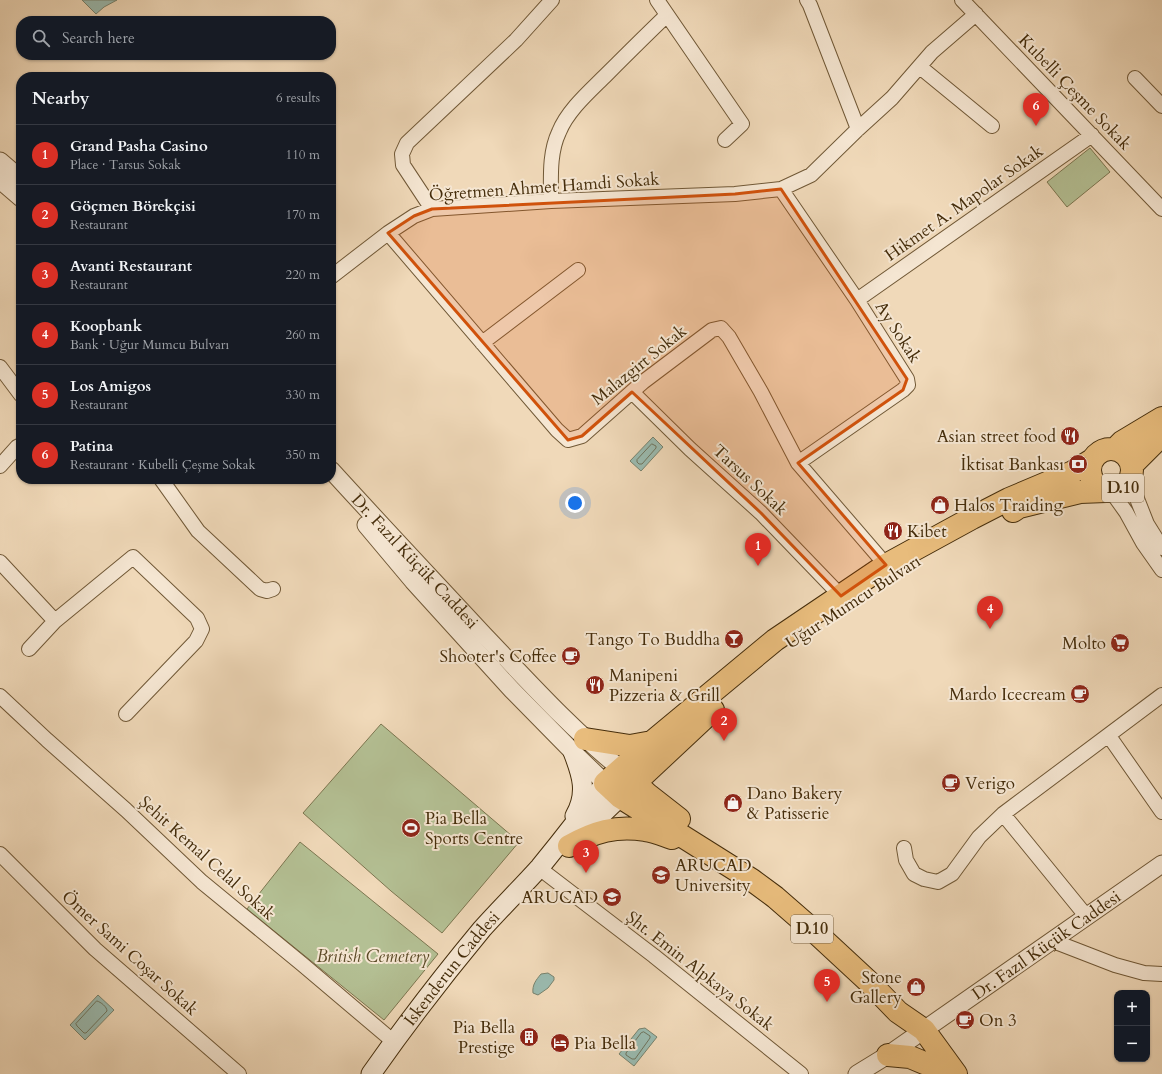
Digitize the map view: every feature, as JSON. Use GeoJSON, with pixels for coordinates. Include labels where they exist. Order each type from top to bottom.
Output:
{"type":"FeatureCollection","features":[{"type":"Feature","properties":{"kind":"main road","name":"D.10"},"geometry":{"type":"LineString","coordinates":[[1115,449],[1122,442],[1162,418]]}},
{"type":"Feature","properties":{"kind":"main road","name":"D.10"},"geometry":{"type":"LineString","coordinates":[[1131,473],[1129,458],[1123,452],[1115,449],[1100,452],[1092,460],[1090,467],[1090,474],[1098,487],[1108,491],[1122,488],[1131,473],[1162,435]]}},
{"type":"Feature","properties":{"kind":"main road","name":"Uğur Mumcu Bulvarı"},"geometry":{"type":"LineString","coordinates":[[759,661],[775,640],[886,565],[1009,499],[1073,472],[1092,460]]}},
{"type":"Feature","properties":{"kind":"main road","name":"Uğur Mumcu Bulvarı"},"geometry":{"type":"LineString","coordinates":[[759,661],[889,575],[968,532],[1019,507],[1080,492],[1108,491]]}},
{"type":"Feature","properties":{"kind":"main road","name":"D.10"},"geometry":{"type":"LineString","coordinates":[[620,783],[688,733],[759,661]]}},
{"type":"Feature","properties":{"kind":"main road","name":"D.10"},"geometry":{"type":"LineString","coordinates":[[620,783],[652,742],[759,661]]}},
{"type":"Feature","properties":{"kind":"main road"},"geometry":{"type":"LineString","coordinates":[[667,810],[658,793],[659,783],[688,733]]}},
{"type":"Feature","properties":{"kind":"main road"},"geometry":{"type":"LineString","coordinates":[[568,840],[581,806],[583,787],[580,770],[579,746],[630,746],[652,742]]}},
{"type":"Feature","properties":{"kind":"main road","name":"D.10"},"geometry":{"type":"LineString","coordinates":[[620,783],[667,810],[704,837],[752,880],[814,930],[870,982],[956,1074]]}},
{"type":"Feature","properties":{"kind":"main road","name":"D.10"},"geometry":{"type":"LineString","coordinates":[[620,783],[696,844],[752,880]]}},
{"type":"Feature","properties":{"kind":"main road","name":"İskenderun Caddesi"},"geometry":{"type":"LineString","coordinates":[[371,1074],[481,930],[538,868],[568,840],[620,783]]}},
{"type":"Feature","properties":{"kind":"main road"},"geometry":{"type":"LineString","coordinates":[[568,840],[585,837],[606,830],[621,828],[646,830],[696,844]]}},
{"type":"Feature","properties":{"kind":"main road","name":"D.10"},"geometry":{"type":"LineString","coordinates":[[917,1034],[945,1074]]}},
{"type":"Feature","properties":{"kind":"main road"},"geometry":{"type":"LineString","coordinates":[[888,1055],[910,1056],[945,1074]]}},
{"type":"Feature","properties":{"kind":"street"},"geometry":{"type":"LineString","coordinates":[[432,209],[403,165],[402,154],[407,143],[516,40],[552,0]]}},
{"type":"Feature","properties":{"kind":"street"},"geometry":{"type":"LineString","coordinates":[[657,0],[742,124],[725,140]]}},
{"type":"Feature","properties":{"kind":"street"},"geometry":{"type":"LineString","coordinates":[[807,0],[858,129]]}},
{"type":"Feature","properties":{"kind":"street","name":"Kubelli Çeşme Sokak"},"geometry":{"type":"LineString","coordinates":[[962,0],[1162,208]]}},
{"type":"Feature","properties":{"kind":"street","name":"Öğretmen Ahmet Hamdi Sokak"},"geometry":{"type":"LineString","coordinates":[[336,273],[388,233],[414,216],[432,209],[551,201],[735,194],[781,189],[811,175],[892,98],[932,52],[976,14]]}},
{"type":"Feature","properties":{"kind":"street"},"geometry":{"type":"LineString","coordinates":[[551,201],[551,167],[554,145],[559,131],[569,115],[582,99],[666,15]]}},
{"type":"Feature","properties":{"kind":"street"},"geometry":{"type":"LineString","coordinates":[[920,67],[992,126]]}},
{"type":"Feature","properties":{"kind":"street"},"geometry":{"type":"LineString","coordinates":[[1135,78],[1161,103]]}},
{"type":"Feature","properties":{"kind":"street","name":"Hikmet A. Mapolar Sokak"},"geometry":{"type":"LineString","coordinates":[[856,300],[1092,135]]}},
{"type":"Feature","properties":{"kind":"street"},"geometry":{"type":"LineString","coordinates":[[0,161],[16,175]]}},
{"type":"Feature","properties":{"kind":"street"},"geometry":{"type":"LineString","coordinates":[[0,180],[16,194]]}},
{"type":"Feature","properties":{"kind":"street","name":"Ay Sokak"},"geometry":{"type":"LineString","coordinates":[[781,189],[856,300],[907,380],[908,385],[897,395],[798,463]]}},
{"type":"Feature","properties":{"kind":"street","name":"Malazgirt Sokak"},"geometry":{"type":"LineString","coordinates":[[388,233],[557,430],[568,440],[582,436],[643,382],[712,330],[721,328],[729,337],[741,358],[798,463],[886,565]]}},
{"type":"Feature","properties":{"kind":"street"},"geometry":{"type":"LineString","coordinates":[[482,343],[578,270]]}},
{"type":"Feature","properties":{"kind":"street"},"geometry":{"type":"LineString","coordinates":[[0,367],[16,388]]}},
{"type":"Feature","properties":{"kind":"street","name":"Tarsus Sokak"},"geometry":{"type":"LineString","coordinates":[[632,392],[690,449],[761,513],[841,596]]}},
{"type":"Feature","properties":{"kind":"street"},"geometry":{"type":"LineString","coordinates":[[0,466],[16,448]]}},
{"type":"Feature","properties":{"kind":"street"},"geometry":{"type":"LineString","coordinates":[[1131,473],[1136,494],[1147,524],[1162,548]]}},
{"type":"Feature","properties":{"kind":"street","name":"Dr. Fazıl Küçük Caddesi"},"geometry":{"type":"LineString","coordinates":[[336,476],[414,562],[527,680],[579,746]]}},
{"type":"Feature","properties":{"kind":"street"},"geometry":{"type":"LineString","coordinates":[[165,484],[198,531],[260,589],[266,591],[273,589]]}},
{"type":"Feature","properties":{"kind":"street","name":"Dr. Fazıl Küçük Caddesi"},"geometry":{"type":"LineString","coordinates":[[330,484],[413,581],[491,666],[620,783]]}},
{"type":"Feature","properties":{"kind":"street"},"geometry":{"type":"LineString","coordinates":[[1108,491],[1126,512],[1143,543],[1161,566]]}},
{"type":"Feature","properties":{"kind":"street"},"geometry":{"type":"LineString","coordinates":[[29,649],[55,621],[133,557],[197,618],[202,629],[196,641],[126,714]]}},
{"type":"Feature","properties":{"kind":"street"},"geometry":{"type":"LineString","coordinates":[[0,562],[55,621]]}},
{"type":"Feature","properties":{"kind":"street"},"geometry":{"type":"LineString","coordinates":[[904,848],[906,860],[914,874],[924,880],[938,882],[952,874],[979,837],[1003,814],[1162,695]]}},
{"type":"Feature","properties":{"kind":"street","name":"Şehit Kemal Celal Sokak"},"geometry":{"type":"LineString","coordinates":[[0,696],[126,810],[202,882],[394,1042]]}},
{"type":"Feature","properties":{"kind":"street"},"geometry":{"type":"LineString","coordinates":[[1109,736],[1162,812]]}},
{"type":"Feature","properties":{"kind":"street"},"geometry":{"type":"LineString","coordinates":[[1003,814],[1087,917]]}},
{"type":"Feature","properties":{"kind":"street","name":"Ömer Sami Coşar Sokak"},"geometry":{"type":"LineString","coordinates":[[0,854],[95,949],[239,1074]]}},
{"type":"Feature","properties":{"kind":"street","name":"Dr. Fazıl Küçük Caddesi"},"geometry":{"type":"LineString","coordinates":[[857,1074],[888,1055],[1162,864]]}},
{"type":"Feature","properties":{"kind":"street","name":"Şht. Emin Alpkaya Sokak"},"geometry":{"type":"LineString","coordinates":[[538,868],[654,956],[801,1074]]}},
{"type":"Feature","properties":{"kind":"street"},"geometry":{"type":"LineString","coordinates":[[1053,941],[1115,965],[1144,973],[1162,974]]}},
{"type":"Feature","properties":{"kind":"highlighted area"},"geometry":{"type":"Polygon","coordinates":[[[781,189],[907,379],[903,390],[798,463],[886,565],[841,596],[761,513],[632,392],[582,436],[568,440],[388,233],[414,216],[432,209],[735,194],[781,189]]]}},
{"type":"Feature","properties":{"kind":"green space"},"geometry":{"type":"Polygon","coordinates":[[[1090,148],[1110,172],[1067,207],[1047,182],[1090,148]]]}},
{"type":"Feature","properties":{"kind":"green space","name":"Pia Bella Sports Centre"},"geometry":{"type":"Polygon","coordinates":[[[381,724],[519,842],[442,933],[391,891],[303,813],[381,724]]]}},
{"type":"Feature","properties":{"kind":"green space","name":"British Cemetery"},"geometry":{"type":"Polygon","coordinates":[[[300,842],[438,954],[384,1020],[247,909],[300,842]]]}},
{"type":"Feature","properties":{"kind":"water"},"geometry":{"type":"Polygon","coordinates":[[[82,0],[117,0],[104,7],[96,14],[82,0]]]}},
{"type":"Feature","properties":{"kind":"water"},"geometry":{"type":"Polygon","coordinates":[[[653,437],[663,447],[641,471],[630,461],[653,437]]]}},
{"type":"Feature","properties":{"kind":"water"},"geometry":{"type":"Polygon","coordinates":[[[548,973],[554,977],[554,980],[548,988],[538,995],[533,993],[534,985],[541,974],[548,973]]]}},
{"type":"Feature","properties":{"kind":"water"},"geometry":{"type":"Polygon","coordinates":[[[98,995],[114,1010],[85,1040],[70,1025],[98,995]]]}},
{"type":"Feature","properties":{"kind":"water"},"geometry":{"type":"Polygon","coordinates":[[[645,1028],[657,1037],[634,1066],[619,1054],[639,1029],[645,1028]]]}},
{"type":"Feature","properties":{"kind":"place","name":"Patina"},"geometry":{"type":"Point","coordinates":[1036,126]}},
{"type":"Feature","properties":{"kind":"place","name":"Asian street food"},"geometry":{"type":"Point","coordinates":[1070,436]}},
{"type":"Feature","properties":{"kind":"place","name":"İktisat Bankası"},"geometry":{"type":"Point","coordinates":[1078,464]}},
{"type":"Feature","properties":{"kind":"place","name":"Halos Traiding"},"geometry":{"type":"Point","coordinates":[940,505]}},
{"type":"Feature","properties":{"kind":"place","name":"Kibet"},"geometry":{"type":"Point","coordinates":[893,531]}},
{"type":"Feature","properties":{"kind":"place","name":"Grand Pasha Casino"},"geometry":{"type":"Point","coordinates":[758,566]}},
{"type":"Feature","properties":{"kind":"place","name":"Koopbank"},"geometry":{"type":"Point","coordinates":[990,629]}},
{"type":"Feature","properties":{"kind":"place","name":"Tango To Buddha"},"geometry":{"type":"Point","coordinates":[734,639]}},
{"type":"Feature","properties":{"kind":"place","name":"Molto"},"geometry":{"type":"Point","coordinates":[1120,643]}},
{"type":"Feature","properties":{"kind":"place","name":"Shooter's Coffee"},"geometry":{"type":"Point","coordinates":[571,656]}},
{"type":"Feature","properties":{"kind":"place","name":"Manipeni Pizzeria & Grill"},"geometry":{"type":"Point","coordinates":[595,685]}},
{"type":"Feature","properties":{"kind":"place","name":"Mardo Icecream"},"geometry":{"type":"Point","coordinates":[1080,694]}},
{"type":"Feature","properties":{"kind":"place","name":"Göçmen Börekçisi"},"geometry":{"type":"Point","coordinates":[724,741]}},
{"type":"Feature","properties":{"kind":"place","name":"Verigo"},"geometry":{"type":"Point","coordinates":[951,783]}},
{"type":"Feature","properties":{"kind":"place","name":"Dano Bakery & Patisserie"},"geometry":{"type":"Point","coordinates":[733,803]}},
{"type":"Feature","properties":{"kind":"place","name":"Pia Bella Sports Centre"},"geometry":{"type":"Point","coordinates":[411,828]}},
{"type":"Feature","properties":{"kind":"place","name":"Avanti Restaurant"},"geometry":{"type":"Point","coordinates":[586,873]}},
{"type":"Feature","properties":{"kind":"place","name":"ARUCAD University"},"geometry":{"type":"Point","coordinates":[661,875]}},
{"type":"Feature","properties":{"kind":"place","name":"ARUCAD"},"geometry":{"type":"Point","coordinates":[612,897]}},
{"type":"Feature","properties":{"kind":"place","name":"Stone Gallery"},"geometry":{"type":"Point","coordinates":[916,987]}},
{"type":"Feature","properties":{"kind":"place","name":"Los Amigos"},"geometry":{"type":"Point","coordinates":[827,1002]}},
{"type":"Feature","properties":{"kind":"place","name":"On 3"},"geometry":{"type":"Point","coordinates":[965,1020]}},
{"type":"Feature","properties":{"kind":"place","name":"Pia Bella Prestige"},"geometry":{"type":"Point","coordinates":[529,1037]}},
{"type":"Feature","properties":{"kind":"place","name":"Pia Bella"},"geometry":{"type":"Point","coordinates":[560,1043]}}]}
